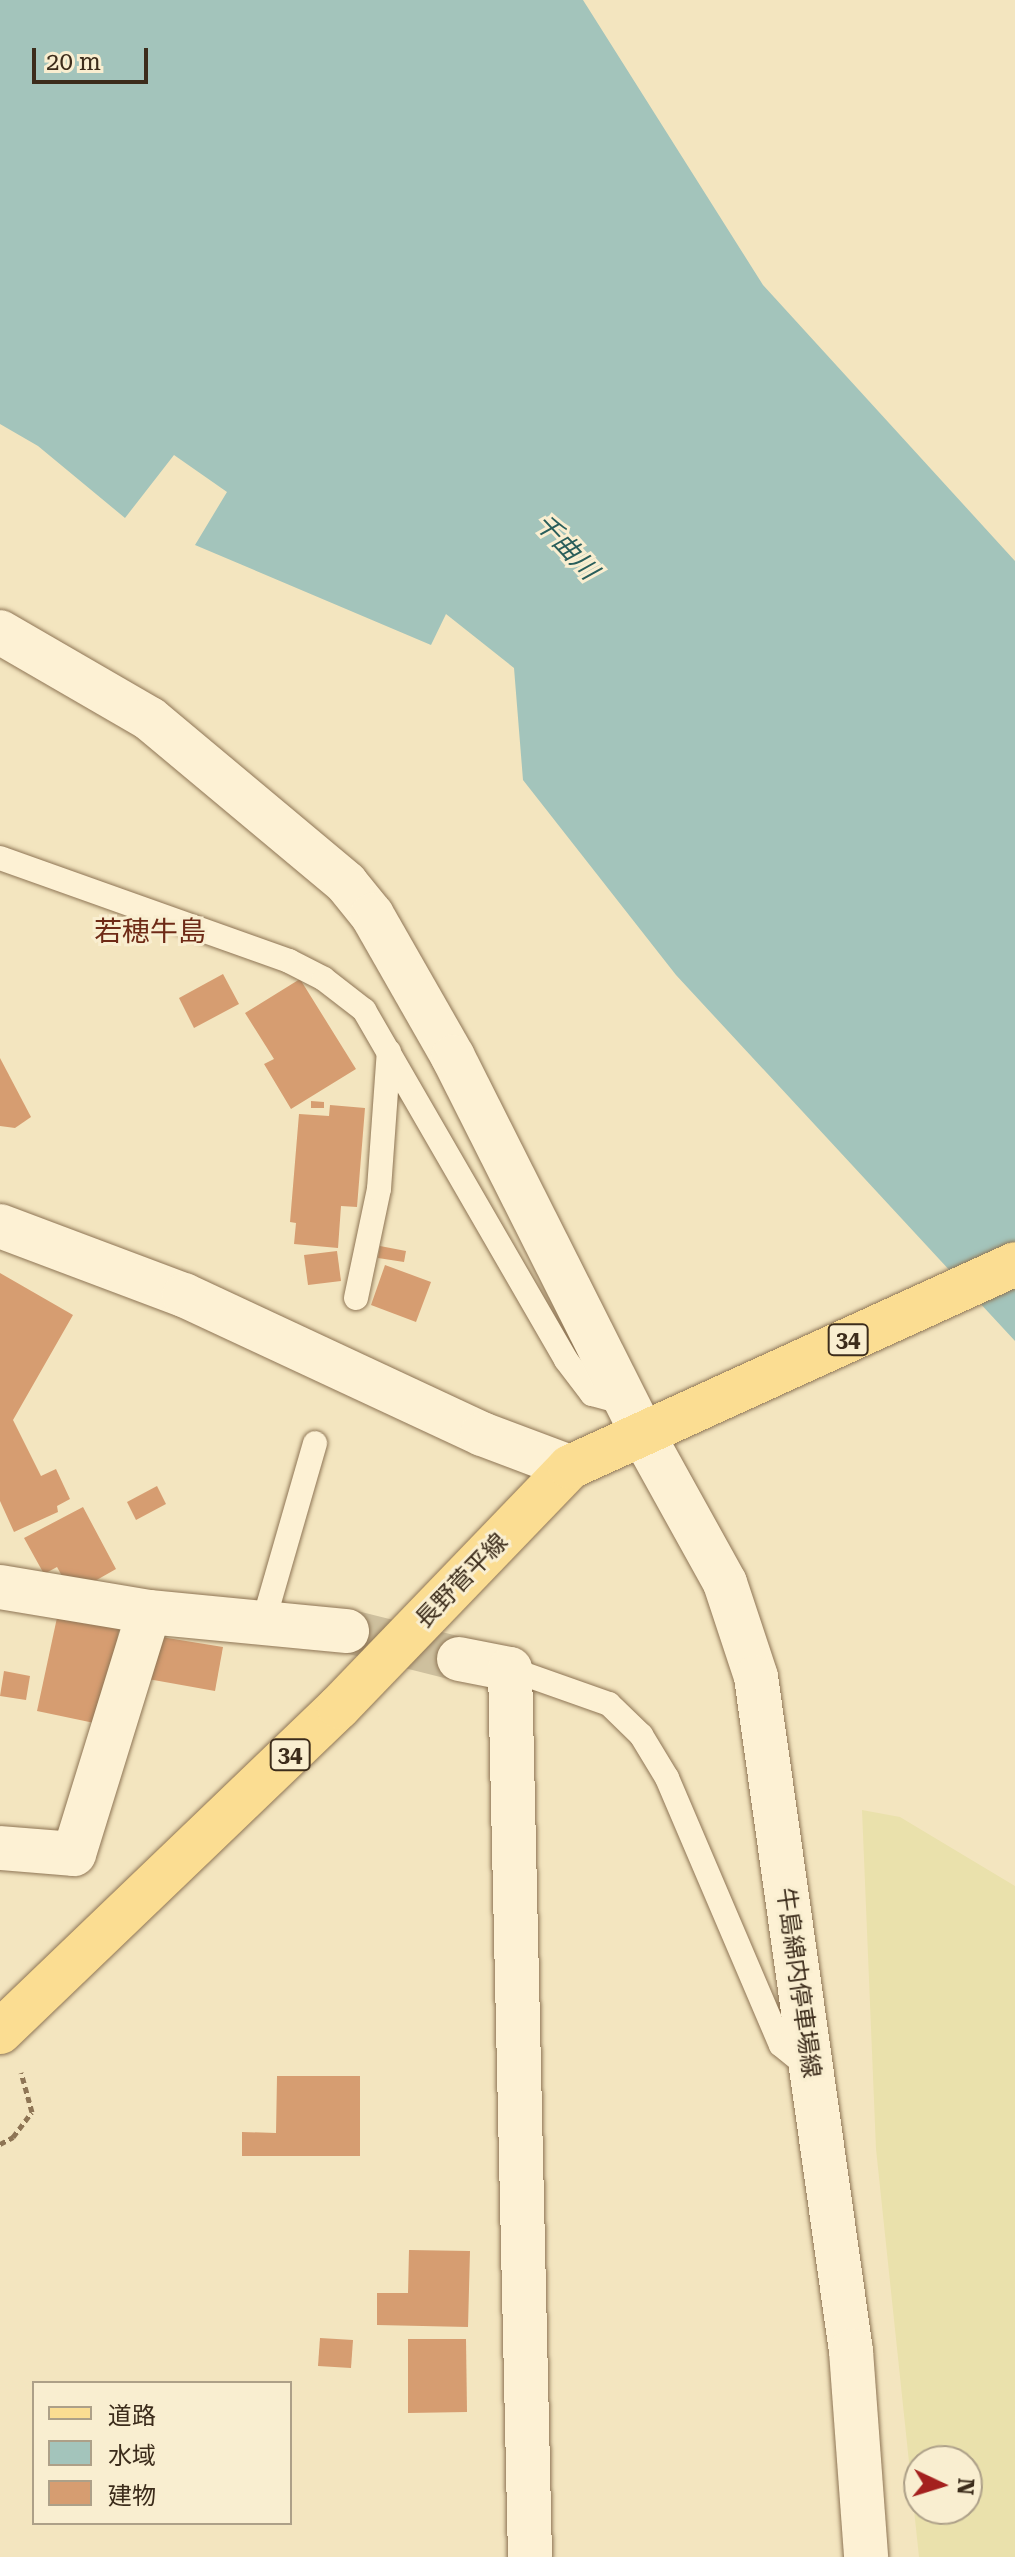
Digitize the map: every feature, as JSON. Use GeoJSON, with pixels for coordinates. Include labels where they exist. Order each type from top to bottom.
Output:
{"type":"FeatureCollection","features":[{"type":"Feature","properties":{"kind":"main road","name":"長野菅平線"},"geometry":{"type":"LineString","coordinates":[[0,2032],[339,1707],[570,1467],[650,1417],[1015,1264]]}},
{"type":"Feature","properties":{"kind":"street","name":"牛島綿内停車場線"},"geometry":{"type":"LineString","coordinates":[[0,632],[150,719],[346,883],[372,915],[650,1417],[725,1583],[756,1677],[851,2351],[866,2557]]}},
{"type":"Feature","properties":{"kind":"street"},"geometry":{"type":"LineString","coordinates":[[0,1226],[184,1295],[482,1434],[570,1467]]}},
{"type":"Feature","properties":{"kind":"street"},"geometry":{"type":"LineString","coordinates":[[0,1587],[149,1612],[264,1620],[347,1631]]}},
{"type":"Feature","properties":{"kind":"street"},"geometry":{"type":"LineString","coordinates":[[0,1848],[74,1854],[149,1612]]}},
{"type":"Feature","properties":{"kind":"street"},"geometry":{"type":"LineString","coordinates":[[459,1659],[510,1669],[530,2557]]}},
{"type":"Feature","properties":{"kind":"lane"},"geometry":{"type":"LineString","coordinates":[[0,858],[312,973],[364,1010],[566,1360],[592,1394],[650,1417]]}},
{"type":"Feature","properties":{"kind":"lane"},"geometry":{"type":"LineString","coordinates":[[356,1298],[379,1189],[389,1051]]}},
{"type":"Feature","properties":{"kind":"lane"},"geometry":{"type":"LineString","coordinates":[[264,1620],[315,1443]]}},
{"type":"Feature","properties":{"kind":"lane"},"geometry":{"type":"LineString","coordinates":[[510,1669],[609,1704],[641,1735],[667,1778],[781,2045],[810,2069]]}},
{"type":"Feature","properties":{"kind":"path"},"geometry":{"type":"LineString","coordinates":[[0,2144],[13,2137],[32,2112],[21,2072]]}},
{"type":"Feature","properties":{"kind":"shaded area"},"geometry":{"type":"Polygon","coordinates":[[[862,1810],[900,1817],[1015,1886],[1015,2557],[919,2557],[916,2525],[983,2525],[983,2445],[907,2445],[876,2149],[862,1810]]]}},
{"type":"Feature","properties":{"kind":"water","name":"千曲川"},"geometry":{"type":"Polygon","coordinates":[[[0,0],[583,0],[763,285],[1015,561],[1015,1341],[676,975],[523,780],[514,668],[446,614],[431,645],[195,545],[227,492],[174,455],[125,518],[38,446],[0,424],[0,0]]]}},
{"type":"Feature","properties":{"kind":"building"},"geometry":{"type":"Polygon","coordinates":[[[223,974],[239,1004],[194,1028],[179,998],[223,974]]]}},
{"type":"Feature","properties":{"kind":"building"},"geometry":{"type":"Polygon","coordinates":[[[300,979],[356,1069],[291,1109],[264,1064],[274,1059],[245,1013],[300,979]]]}},
{"type":"Feature","properties":{"kind":"building"},"geometry":{"type":"Polygon","coordinates":[[[0,1058],[31,1117],[15,1128],[0,1126],[0,1058]]]}},
{"type":"Feature","properties":{"kind":"building"},"geometry":{"type":"Polygon","coordinates":[[[311,1101],[324,1102],[324,1108],[311,1108],[311,1101]]]}},
{"type":"Feature","properties":{"kind":"building"},"geometry":{"type":"Polygon","coordinates":[[[330,1105],[365,1108],[357,1207],[341,1206],[338,1248],[294,1244],[296,1223],[290,1222],[299,1114],[329,1116],[330,1105]]]}},
{"type":"Feature","properties":{"kind":"building"},"geometry":{"type":"Polygon","coordinates":[[[380,1246],[406,1251],[404,1262],[378,1258],[380,1246]]]}},
{"type":"Feature","properties":{"kind":"building"},"geometry":{"type":"Polygon","coordinates":[[[337,1251],[341,1281],[308,1285],[304,1255],[337,1251]]]}},
{"type":"Feature","properties":{"kind":"building"},"geometry":{"type":"Polygon","coordinates":[[[385,1265],[431,1282],[416,1322],[371,1305],[385,1265]]]}},
{"type":"Feature","properties":{"kind":"building"},"geometry":{"type":"Polygon","coordinates":[[[0,1273],[73,1315],[13,1420],[41,1476],[56,1469],[70,1499],[57,1506],[58,1512],[14,1532],[0,1501],[0,1273]]]}},
{"type":"Feature","properties":{"kind":"building"},"geometry":{"type":"Polygon","coordinates":[[[157,1486],[166,1504],[136,1520],[127,1502],[157,1486]]]}},
{"type":"Feature","properties":{"kind":"building"},"geometry":{"type":"Polygon","coordinates":[[[83,1507],[116,1569],[72,1594],[57,1567],[44,1574],[24,1538],[83,1507]]]}},
{"type":"Feature","properties":{"kind":"building"},"geometry":{"type":"Polygon","coordinates":[[[58,1613],[120,1626],[99,1724],[37,1711],[58,1613]]]}},
{"type":"Feature","properties":{"kind":"building"},"geometry":{"type":"Polygon","coordinates":[[[155,1636],[223,1647],[215,1691],[148,1679],[155,1636]]]}},
{"type":"Feature","properties":{"kind":"building"},"geometry":{"type":"Polygon","coordinates":[[[4,1671],[30,1676],[26,1700],[0,1696],[4,1671]]]}},
{"type":"Feature","properties":{"kind":"building"},"geometry":{"type":"Polygon","coordinates":[[[277,2076],[360,2076],[360,2156],[242,2156],[242,2132],[276,2133],[277,2076]]]}},
{"type":"Feature","properties":{"kind":"building"},"geometry":{"type":"Polygon","coordinates":[[[409,2250],[470,2251],[468,2327],[377,2325],[377,2293],[408,2293],[409,2250]]]}},
{"type":"Feature","properties":{"kind":"building"},"geometry":{"type":"Polygon","coordinates":[[[320,2338],[353,2340],[351,2368],[318,2366],[320,2338]]]}},
{"type":"Feature","properties":{"kind":"building"},"geometry":{"type":"Polygon","coordinates":[[[408,2339],[466,2339],[467,2412],[408,2413],[408,2339]]]}},
{"type":"Feature","properties":{"kind":"tunnel"},"geometry":{"type":"LineString","coordinates":[[347,1631],[459,1659]]}},
{"type":"Feature","properties":{"kind":"district","name":"若穂牛島"},"geometry":{"type":"Point","coordinates":[150,932]}}]}
